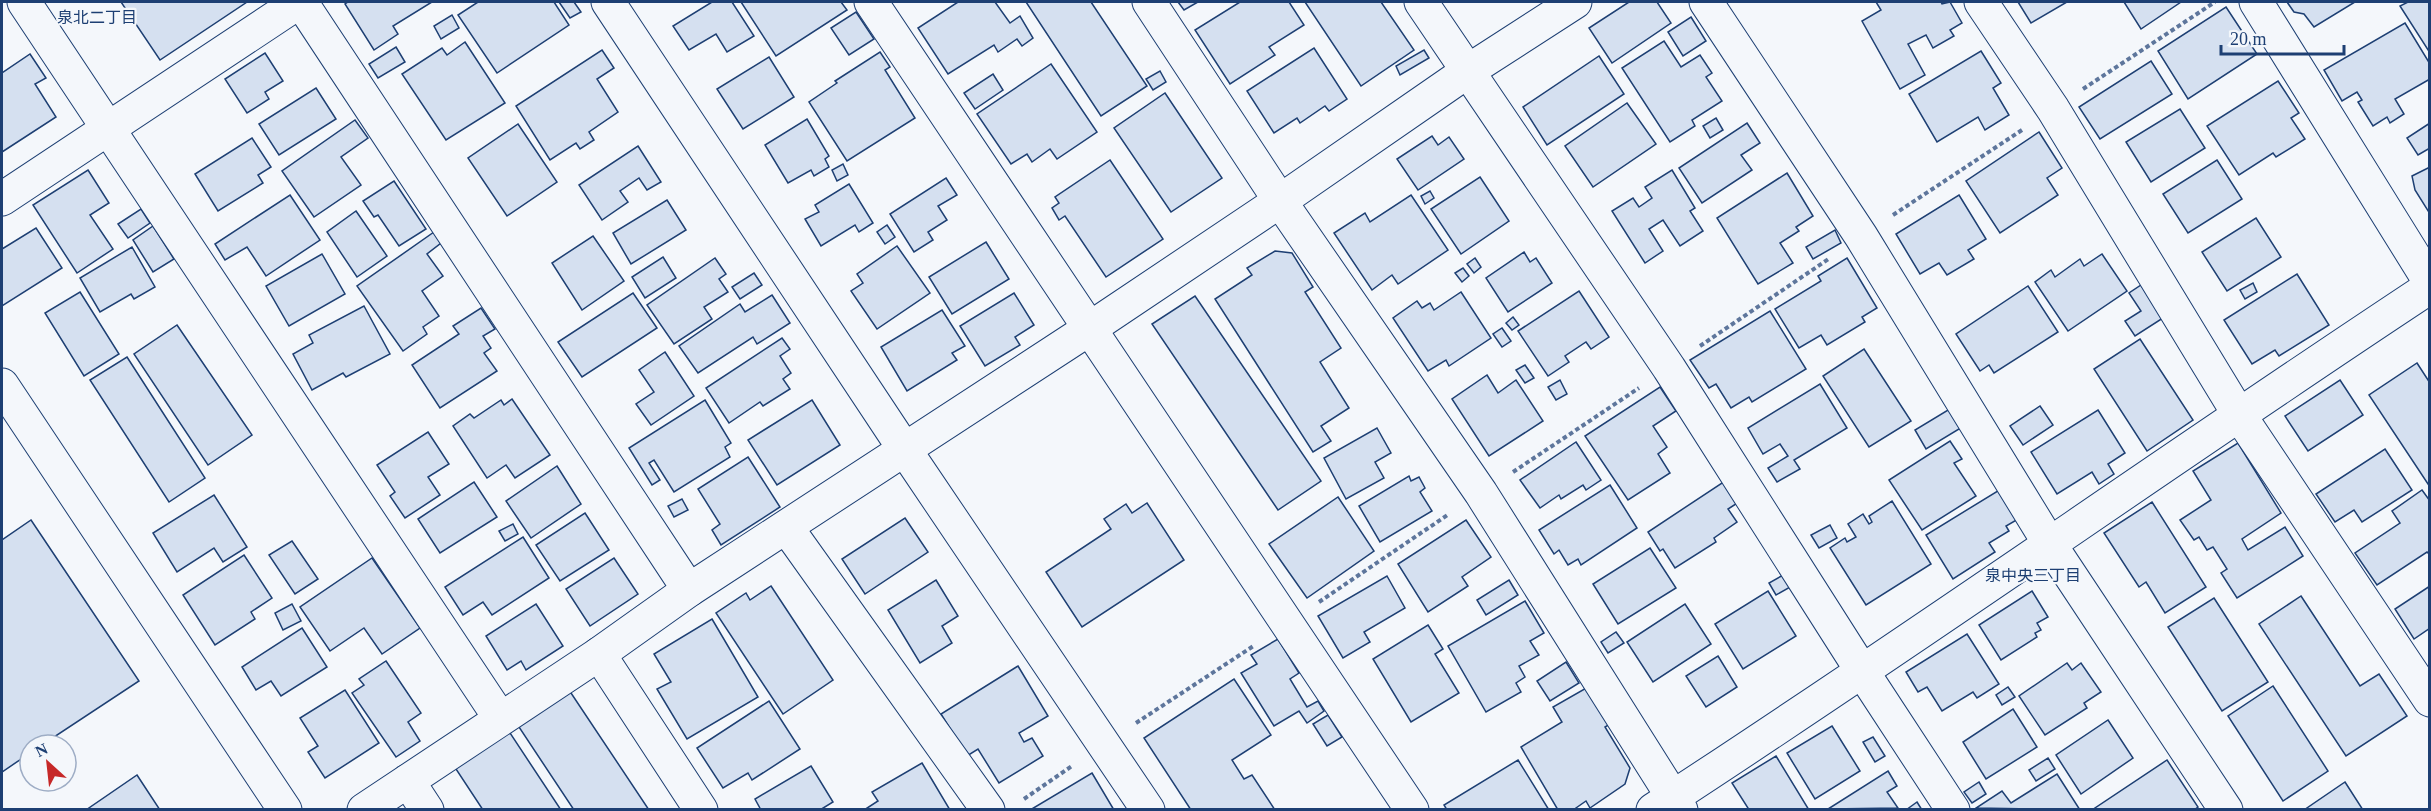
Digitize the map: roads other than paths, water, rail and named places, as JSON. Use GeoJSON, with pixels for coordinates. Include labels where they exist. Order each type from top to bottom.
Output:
{"type":"FeatureCollection","features":[{"type":"Feature","properties":{"kind":"street"},"geometry":{"type":"LineString","coordinates":[[24,2],[500,718]]}},
{"type":"Feature","properties":{"kind":"street"},"geometry":{"type":"LineString","coordinates":[[2,199],[300,2],[689,590]]}},
{"type":"Feature","properties":{"kind":"street"},"geometry":{"type":"LineString","coordinates":[[608,2],[905,450],[1148,810]]}},
{"type":"Feature","properties":{"kind":"street"},"geometry":{"type":"LineString","coordinates":[[871,2],[1412,810]]}},
{"type":"Feature","properties":{"kind":"street"},"geometry":{"type":"LineString","coordinates":[[1149,2],[1280,201],[1481,493],[1669,805],[2238,413],[2430,287]]}},
{"type":"Feature","properties":{"kind":"street"},"geometry":{"type":"LineString","coordinates":[[1421,2],[1669,368],[1953,810]]}},
{"type":"Feature","properties":{"kind":"street"},"geometry":{"type":"LineString","coordinates":[[364,810],[599,654],[689,590],[1089,329],[1468,71],[1575,2]]}},
{"type":"Feature","properties":{"kind":"street"},"geometry":{"type":"LineString","coordinates":[[1706,2],[1861,236],[2049,543],[2226,810]]}},
{"type":"Feature","properties":{"kind":"street"},"geometry":{"type":"LineString","coordinates":[[1981,2],[2053,109],[2238,413],[2430,700]]}},
{"type":"Feature","properties":{"kind":"street"},"geometry":{"type":"LineString","coordinates":[[2256,2],[2430,282]]}},
{"type":"Feature","properties":{"kind":"street"},"geometry":{"type":"LineString","coordinates":[[2,385],[285,810]]}},
{"type":"Feature","properties":{"kind":"street"},"geometry":{"type":"LineString","coordinates":[[787,528],[1003,806]]}},
{"type":"Feature","properties":{"kind":"street"},"geometry":{"type":"LineString","coordinates":[[599,654],[701,810]]}},
{"type":"Feature","properties":{"kind":"street"},"geometry":{"type":"LineString","coordinates":[[408,781],[427,810]]}},
{"type":"Feature","properties":{"kind":"district","name":"泉北二丁目"},"geometry":{"type":"Point","coordinates":[97,17]}},
{"type":"Feature","properties":{"kind":"district","name":"泉中央三丁目"},"geometry":{"type":"Point","coordinates":[2033,575]}}]}
